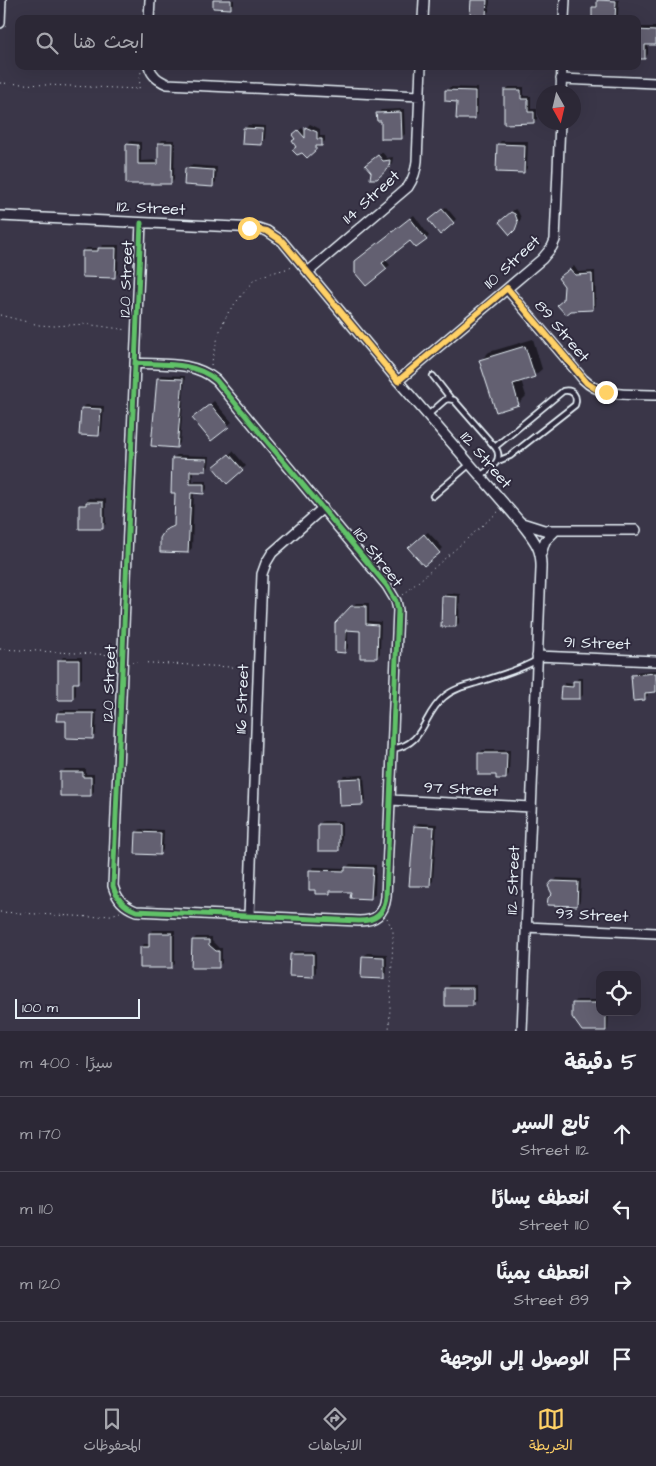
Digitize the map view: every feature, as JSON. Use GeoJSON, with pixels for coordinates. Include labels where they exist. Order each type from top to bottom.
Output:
{"type":"FeatureCollection","features":[{"type":"Feature","properties":{"kind":"street"},"geometry":{"type":"LineString","coordinates":[[0,23],[1,0]]}},
{"type":"Feature","properties":{"kind":"street"},"geometry":{"type":"LineString","coordinates":[[149,15],[150,0]]}},
{"type":"Feature","properties":{"kind":"street"},"geometry":{"type":"LineString","coordinates":[[423,15],[424,0]]}},
{"type":"Feature","properties":{"kind":"street"},"geometry":{"type":"LineString","coordinates":[[564,0],[564,15]]}},
{"type":"Feature","properties":{"kind":"street"},"geometry":{"type":"LineString","coordinates":[[150,70],[158,80],[167,84],[420,96]]}},
{"type":"Feature","properties":{"kind":"street","name":"114 Street"},"geometry":{"type":"LineString","coordinates":[[308,272],[408,187],[413,179],[416,170],[421,70]]}},
{"type":"Feature","properties":{"kind":"street"},"geometry":{"type":"LineString","coordinates":[[561,85],[562,70]]}},
{"type":"Feature","properties":{"kind":"street"},"geometry":{"type":"LineString","coordinates":[[561,79],[656,83]]}},
{"type":"Feature","properties":{"kind":"street","name":"110 Street"},"geometry":{"type":"LineString","coordinates":[[398,381],[548,254],[555,240],[560,130]]}},
{"type":"Feature","properties":{"kind":"street","name":"112 Street"},"geometry":{"type":"LineString","coordinates":[[0,216],[258,228],[275,235],[300,262],[398,381],[536,542],[540,554],[541,569],[522,1031]]}},
{"type":"Feature","properties":{"kind":"street","name":"120 Street"},"geometry":{"type":"LineString","coordinates":[[127,908],[120,902],[113,886],[141,223]]}},
{"type":"Feature","properties":{"kind":"street","name":"89 Street"},"geometry":{"type":"LineString","coordinates":[[507,288],[583,379],[593,387],[606,392],[656,394]]}},
{"type":"Feature","properties":{"kind":"street","name":"118 Street"},"geometry":{"type":"LineString","coordinates":[[135,363],[192,367],[216,380],[388,586],[396,601],[398,610],[386,896],[385,905],[381,912]]}},
{"type":"Feature","properties":{"kind":"street","name":"116 Street"},"geometry":{"type":"LineString","coordinates":[[249,916],[262,574],[272,553],[323,508]]}},
{"type":"Feature","properties":{"kind":"street"},"geometry":{"type":"LineString","coordinates":[[521,523],[532,527],[556,530],[636,530]]}},
{"type":"Feature","properties":{"kind":"street"},"geometry":{"type":"LineString","coordinates":[[540,554],[545,541],[556,530]]}},
{"type":"Feature","properties":{"kind":"street","name":"91 Street"},"geometry":{"type":"LineString","coordinates":[[537,658],[656,661]]}},
{"type":"Feature","properties":{"kind":"street","name":"97 Street"},"geometry":{"type":"LineString","coordinates":[[390,800],[531,807]]}},
{"type":"Feature","properties":{"kind":"street"},"geometry":{"type":"LineString","coordinates":[[127,908],[145,912],[367,921],[375,918],[381,912]]}},
{"type":"Feature","properties":{"kind":"street","name":"93 Street"},"geometry":{"type":"LineString","coordinates":[[526,927],[656,933]]}},
{"type":"Feature","properties":{"kind":"lane"},"geometry":{"type":"LineString","coordinates":[[434,376],[451,399],[495,447],[498,451],[498,461]]}},
{"type":"Feature","properties":{"kind":"lane"},"geometry":{"type":"LineString","coordinates":[[480,476],[498,461],[510,456],[572,408],[576,402],[574,394],[567,390],[563,391],[495,447]]}},
{"type":"Feature","properties":{"kind":"lane"},"geometry":{"type":"LineString","coordinates":[[428,415],[445,400],[451,399]]}},
{"type":"Feature","properties":{"kind":"lane"},"geometry":{"type":"LineString","coordinates":[[433,496],[470,464]]}},
{"type":"Feature","properties":{"kind":"lane"},"geometry":{"type":"LineString","coordinates":[[392,749],[400,748],[415,740],[439,702],[452,691],[515,671],[537,658]]}},
{"type":"Feature","properties":{"kind":"path"},"geometry":{"type":"LineString","coordinates":[[0,83],[139,89],[141,70]]}},
{"type":"Feature","properties":{"kind":"path"},"geometry":{"type":"LineString","coordinates":[[208,374],[224,321],[229,311],[254,280],[261,276],[290,268],[300,262]]}},
{"type":"Feature","properties":{"kind":"path"},"geometry":{"type":"LineString","coordinates":[[0,315],[39,325],[85,324],[136,332]]}},
{"type":"Feature","properties":{"kind":"path"},"geometry":{"type":"LineString","coordinates":[[396,601],[505,505]]}},
{"type":"Feature","properties":{"kind":"path"},"geometry":{"type":"LineString","coordinates":[[0,649],[258,668]]}},
{"type":"Feature","properties":{"kind":"path"},"geometry":{"type":"LineString","coordinates":[[0,912],[92,917],[111,915],[127,908]]}},
{"type":"Feature","properties":{"kind":"path"},"geometry":{"type":"LineString","coordinates":[[381,912],[387,917],[393,931],[388,1031]]}},
{"type":"Feature","properties":{"kind":"building"},"geometry":{"type":"Polygon","coordinates":[[[213,0],[231,0],[231,9],[213,8],[213,0]]]}},
{"type":"Feature","properties":{"kind":"building"},"geometry":{"type":"Polygon","coordinates":[[[471,0],[487,0],[486,15],[470,15],[471,0]]]}},
{"type":"Feature","properties":{"kind":"building"},"geometry":{"type":"Polygon","coordinates":[[[597,0],[616,1],[615,15],[592,15],[592,7],[597,7],[597,0]]]}},
{"type":"Feature","properties":{"kind":"building"},"geometry":{"type":"Polygon","coordinates":[[[641,30],[656,31],[656,45],[645,45],[645,59],[641,59],[641,30]]]}},
{"type":"Feature","properties":{"kind":"building"},"geometry":{"type":"Polygon","coordinates":[[[445,90],[475,91],[475,119],[456,119],[457,102],[445,101],[445,90]]]}},
{"type":"Feature","properties":{"kind":"building"},"geometry":{"type":"Polygon","coordinates":[[[504,90],[521,90],[521,99],[528,99],[528,112],[534,112],[534,123],[504,124],[504,90]]]}},
{"type":"Feature","properties":{"kind":"building"},"geometry":{"type":"Polygon","coordinates":[[[401,112],[402,139],[381,139],[381,121],[377,121],[376,113],[401,112]]]}},
{"type":"Feature","properties":{"kind":"building"},"geometry":{"type":"Polygon","coordinates":[[[305,127],[317,132],[317,139],[322,139],[322,146],[316,146],[316,150],[307,158],[302,153],[297,155],[292,150],[296,147],[292,141],[295,139],[292,135],[298,130],[305,138],[305,127]]]}},
{"type":"Feature","properties":{"kind":"building"},"geometry":{"type":"Polygon","coordinates":[[[243,128],[263,129],[262,145],[242,144],[243,128]]]}},
{"type":"Feature","properties":{"kind":"building"},"geometry":{"type":"Polygon","coordinates":[[[158,143],[172,143],[171,184],[126,184],[126,144],[138,145],[138,164],[158,164],[158,143]]]}},
{"type":"Feature","properties":{"kind":"building"},"geometry":{"type":"Polygon","coordinates":[[[497,144],[525,145],[524,173],[496,172],[497,144]]]}},
{"type":"Feature","properties":{"kind":"building"},"geometry":{"type":"Polygon","coordinates":[[[378,155],[383,161],[390,160],[389,168],[377,179],[370,179],[371,172],[365,165],[378,155]]]}},
{"type":"Feature","properties":{"kind":"building"},"geometry":{"type":"Polygon","coordinates":[[[185,168],[214,170],[213,187],[184,185],[185,168]]]}},
{"type":"Feature","properties":{"kind":"building"},"geometry":{"type":"Polygon","coordinates":[[[442,209],[454,223],[440,235],[428,220],[442,209]]]}},
{"type":"Feature","properties":{"kind":"building"},"geometry":{"type":"Polygon","coordinates":[[[511,212],[515,214],[518,222],[515,230],[510,235],[499,222],[511,212]]]}},
{"type":"Feature","properties":{"kind":"building"},"geometry":{"type":"Polygon","coordinates":[[[410,218],[427,240],[416,248],[410,241],[382,263],[387,269],[366,286],[355,273],[355,261],[410,218]]]}},
{"type":"Feature","properties":{"kind":"building"},"geometry":{"type":"Polygon","coordinates":[[[98,248],[116,248],[115,278],[82,277],[82,251],[98,251],[98,248]]]}},
{"type":"Feature","properties":{"kind":"building"},"geometry":{"type":"Polygon","coordinates":[[[570,269],[575,275],[592,274],[593,310],[571,311],[566,315],[557,305],[563,300],[564,286],[558,278],[570,269]]]}},
{"type":"Feature","properties":{"kind":"building"},"geometry":{"type":"Polygon","coordinates":[[[525,346],[535,377],[513,384],[519,405],[496,412],[479,360],[525,346]]]}},
{"type":"Feature","properties":{"kind":"building"},"geometry":{"type":"Polygon","coordinates":[[[157,378],[183,379],[177,448],[151,446],[157,378]]]}},
{"type":"Feature","properties":{"kind":"building"},"geometry":{"type":"Polygon","coordinates":[[[210,404],[229,427],[211,441],[192,418],[210,404]]]}},
{"type":"Feature","properties":{"kind":"building"},"geometry":{"type":"Polygon","coordinates":[[[81,408],[101,409],[99,436],[79,435],[81,408]]]}},
{"type":"Feature","properties":{"kind":"building"},"geometry":{"type":"Polygon","coordinates":[[[229,454],[243,470],[227,484],[213,467],[229,454]]]}},
{"type":"Feature","properties":{"kind":"building"},"geometry":{"type":"Polygon","coordinates":[[[172,458],[207,459],[206,471],[190,471],[190,484],[204,484],[204,494],[191,493],[188,553],[160,552],[160,538],[165,530],[174,526],[175,493],[171,493],[172,458]]]}},
{"type":"Feature","properties":{"kind":"building"},"geometry":{"type":"Polygon","coordinates":[[[86,502],[103,502],[103,529],[79,529],[79,505],[86,505],[86,502]]]}},
{"type":"Feature","properties":{"kind":"building"},"geometry":{"type":"Polygon","coordinates":[[[424,534],[440,553],[424,566],[408,548],[424,534]]]}},
{"type":"Feature","properties":{"kind":"building"},"geometry":{"type":"Polygon","coordinates":[[[442,596],[457,597],[456,627],[441,627],[442,596]]]}},
{"type":"Feature","properties":{"kind":"building"},"geometry":{"type":"Polygon","coordinates":[[[351,606],[366,606],[366,624],[378,625],[377,658],[360,658],[360,631],[346,630],[345,653],[335,652],[335,623],[351,606]]]}},
{"type":"Feature","properties":{"kind":"building"},"geometry":{"type":"Polygon","coordinates":[[[58,660],[79,660],[79,683],[73,683],[73,700],[58,700],[58,660]]]}},
{"type":"Feature","properties":{"kind":"building"},"geometry":{"type":"Polygon","coordinates":[[[656,673],[656,692],[645,693],[645,700],[633,701],[631,675],[656,673]]]}},
{"type":"Feature","properties":{"kind":"building"},"geometry":{"type":"Polygon","coordinates":[[[573,681],[580,681],[580,699],[560,699],[561,686],[573,687],[573,681]]]}},
{"type":"Feature","properties":{"kind":"building"},"geometry":{"type":"Polygon","coordinates":[[[57,713],[94,713],[93,739],[66,738],[66,721],[56,721],[57,713]]]}},
{"type":"Feature","properties":{"kind":"building"},"geometry":{"type":"Polygon","coordinates":[[[478,753],[507,753],[506,779],[496,779],[496,775],[478,775],[478,753]]]}},
{"type":"Feature","properties":{"kind":"building"},"geometry":{"type":"Polygon","coordinates":[[[60,772],[83,772],[83,777],[91,777],[91,796],[60,796],[60,772]]]}},
{"type":"Feature","properties":{"kind":"building"},"geometry":{"type":"Polygon","coordinates":[[[361,778],[363,805],[340,806],[339,779],[361,778]]]}},
{"type":"Feature","properties":{"kind":"building"},"geometry":{"type":"Polygon","coordinates":[[[318,824],[339,824],[339,851],[318,851],[318,824]]]}},
{"type":"Feature","properties":{"kind":"building"},"geometry":{"type":"Polygon","coordinates":[[[414,826],[434,827],[430,886],[409,886],[414,826]]]}},
{"type":"Feature","properties":{"kind":"building"},"geometry":{"type":"Polygon","coordinates":[[[136,832],[161,833],[160,855],[135,854],[136,832]]]}},
{"type":"Feature","properties":{"kind":"building"},"geometry":{"type":"Polygon","coordinates":[[[345,867],[373,868],[371,899],[350,898],[351,892],[330,891],[330,894],[315,894],[315,890],[309,890],[309,870],[345,871],[345,867]]]}},
{"type":"Feature","properties":{"kind":"building"},"geometry":{"type":"Polygon","coordinates":[[[552,881],[578,882],[577,906],[547,905],[548,898],[552,894],[548,886],[552,881]]]}},
{"type":"Feature","properties":{"kind":"building"},"geometry":{"type":"Polygon","coordinates":[[[149,933],[172,933],[172,968],[140,968],[140,947],[149,947],[149,933]]]}},
{"type":"Feature","properties":{"kind":"building"},"geometry":{"type":"Polygon","coordinates":[[[192,940],[209,940],[209,945],[216,951],[219,951],[219,968],[191,968],[192,940]]]}},
{"type":"Feature","properties":{"kind":"building"},"geometry":{"type":"Polygon","coordinates":[[[290,954],[313,954],[313,977],[289,976],[290,954]]]}},
{"type":"Feature","properties":{"kind":"building"},"geometry":{"type":"Polygon","coordinates":[[[362,956],[384,957],[384,979],[361,978],[362,956]]]}},
{"type":"Feature","properties":{"kind":"building"},"geometry":{"type":"Polygon","coordinates":[[[445,988],[473,988],[473,1006],[445,1006],[445,988]]]}},
{"type":"Feature","properties":{"kind":"building"},"geometry":{"type":"Polygon","coordinates":[[[572,1003],[596,1003],[596,1016],[606,1016],[606,1031],[582,1031],[572,1017],[572,1003]]]}},
{"type":"Feature","properties":{"kind":"cycle path"},"geometry":{"type":"LineString","coordinates":[[135,363],[146,364],[167,364],[188,367],[207,374],[216,380],[387,586],[396,601],[398,610],[386,897],[381,912],[370,920],[136,911],[121,902],[113,886],[141,223]]}},
{"type":"Feature","properties":{"kind":"route"},"geometry":{"type":"LineString","coordinates":[[249,228],[267,231],[282,241],[398,381],[507,288],[587,383],[599,391],[606,392]]}}]}
